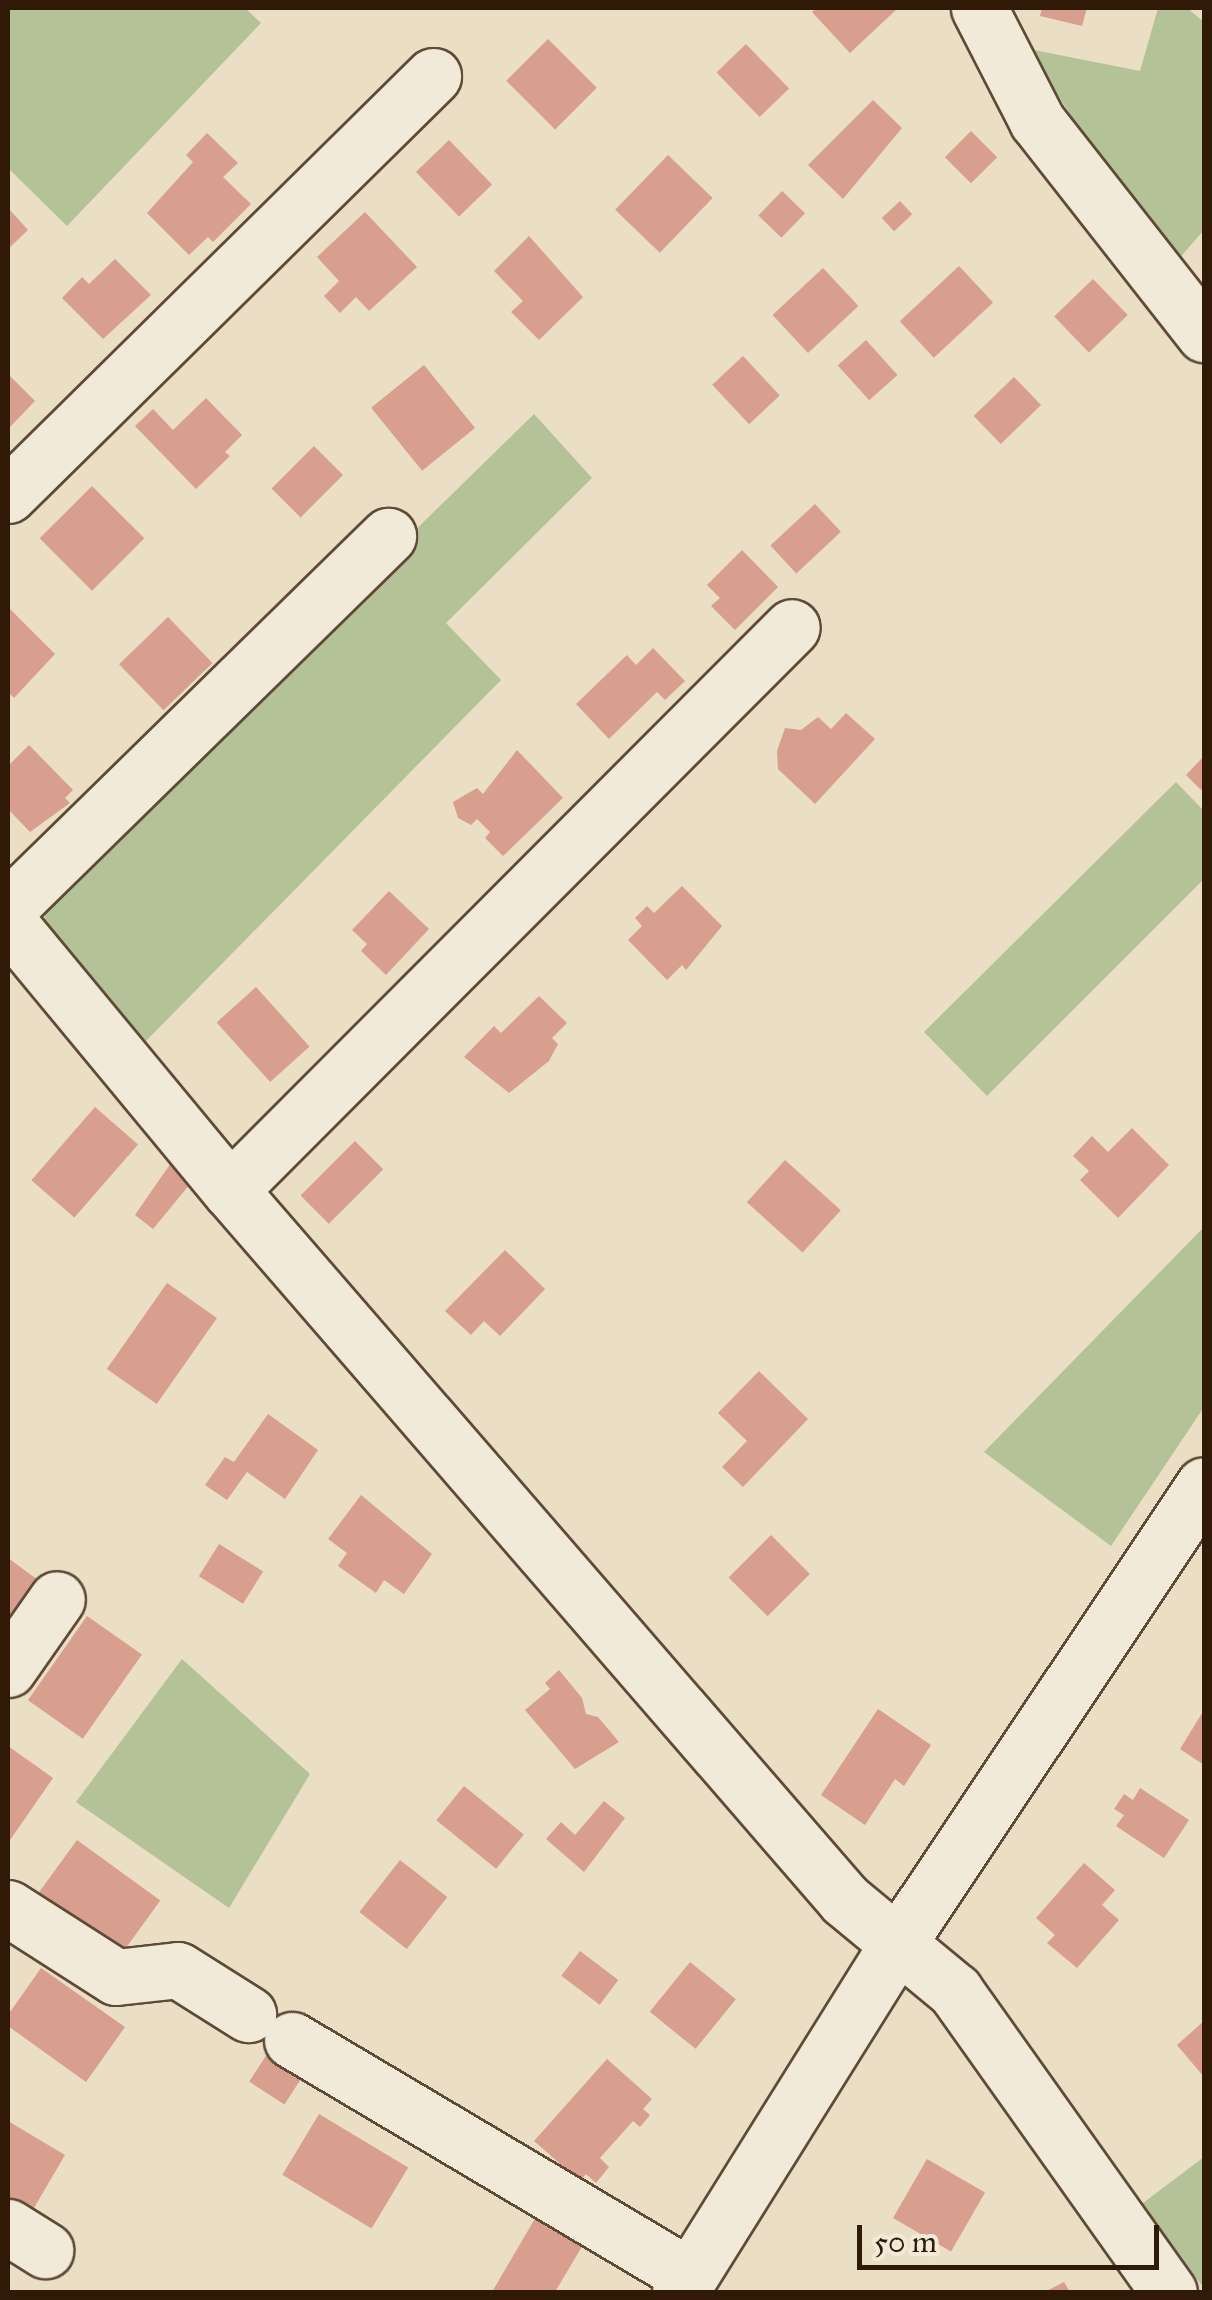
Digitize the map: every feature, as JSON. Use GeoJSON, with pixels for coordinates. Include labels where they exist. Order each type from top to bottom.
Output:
{"type":"FeatureCollection","features":[{"type":"Feature","properties":{"kind":"street"},"geometry":{"type":"LineString","coordinates":[[980,8],[1023,98],[1064,161],[1204,334]]}},
{"type":"Feature","properties":{"kind":"street"},"geometry":{"type":"LineString","coordinates":[[8,495],[434,76]]}},
{"type":"Feature","properties":{"kind":"street"},"geometry":{"type":"LineString","coordinates":[[8,908],[388,536]]}},
{"type":"Feature","properties":{"kind":"street"},"geometry":{"type":"LineString","coordinates":[[230,1190],[792,627]]}},
{"type":"Feature","properties":{"kind":"street"},"geometry":{"type":"LineString","coordinates":[[8,922],[230,1190],[844,1900],[955,1991],[1169,2292]]}},
{"type":"Feature","properties":{"kind":"street"},"geometry":{"type":"LineString","coordinates":[[8,1908],[116,1977],[178,1970],[684,2284],[896,1946],[1204,1486]]}},
{"type":"Feature","properties":{"kind":"street"},"geometry":{"type":"LineString","coordinates":[[8,1669],[56,1599]]}},
{"type":"Feature","properties":{"kind":"green space"},"geometry":{"type":"Polygon","coordinates":[[[8,8],[245,8],[261,23],[67,226],[8,168],[8,8]]]}},
{"type":"Feature","properties":{"kind":"green space"},"geometry":{"type":"Polygon","coordinates":[[[1158,8],[1187,8],[1204,22],[1204,230],[1177,261],[1140,226],[1029,49],[1140,71],[1158,8]]]}},
{"type":"Feature","properties":{"kind":"green space"},"geometry":{"type":"Polygon","coordinates":[[[534,414],[592,478],[446,623],[501,680],[142,1045],[43,937],[47,890],[534,414]]]}},
{"type":"Feature","properties":{"kind":"green space"},"geometry":{"type":"Polygon","coordinates":[[[1176,782],[1204,811],[1204,879],[987,1096],[924,1032],[1176,782]]]}},
{"type":"Feature","properties":{"kind":"green space"},"geometry":{"type":"Polygon","coordinates":[[[1204,1227],[1204,1407],[1111,1546],[984,1452],[1204,1227]]]}},
{"type":"Feature","properties":{"kind":"green space"},"geometry":{"type":"Polygon","coordinates":[[[182,1659],[310,1774],[229,1908],[76,1802],[182,1659]]]}},
{"type":"Feature","properties":{"kind":"green space"},"geometry":{"type":"Polygon","coordinates":[[[1204,2157],[1204,2288],[1139,2206],[1204,2157]]]}},
{"type":"Feature","properties":{"kind":"building"},"geometry":{"type":"Polygon","coordinates":[[[817,8],[898,8],[850,53],[812,12],[817,8]]]}},
{"type":"Feature","properties":{"kind":"building"},"geometry":{"type":"Polygon","coordinates":[[[1042,8],[1087,8],[1082,26],[1040,16],[1042,8]]]}},
{"type":"Feature","properties":{"kind":"building"},"geometry":{"type":"Polygon","coordinates":[[[548,39],[597,88],[555,130],[506,81],[548,39]]]}},
{"type":"Feature","properties":{"kind":"building"},"geometry":{"type":"Polygon","coordinates":[[[746,44],[789,89],[760,117],[717,72],[746,44]]]}},
{"type":"Feature","properties":{"kind":"building"},"geometry":{"type":"Polygon","coordinates":[[[873,100],[902,128],[843,199],[808,165],[873,100]]]}},
{"type":"Feature","properties":{"kind":"building"},"geometry":{"type":"Polygon","coordinates":[[[971,131],[997,157],[971,183],[945,157],[971,131]]]}},
{"type":"Feature","properties":{"kind":"building"},"geometry":{"type":"Polygon","coordinates":[[[207,133],[238,163],[223,177],[251,204],[213,242],[208,237],[189,255],[147,213],[193,162],[186,155],[207,133]]]}},
{"type":"Feature","properties":{"kind":"building"},"geometry":{"type":"Polygon","coordinates":[[[449,140],[492,185],[459,217],[416,172],[449,140]]]}},
{"type":"Feature","properties":{"kind":"building"},"geometry":{"type":"Polygon","coordinates":[[[668,155],[713,198],[660,253],[615,210],[668,155]]]}},
{"type":"Feature","properties":{"kind":"building"},"geometry":{"type":"Polygon","coordinates":[[[782,191],[805,213],[781,238],[758,215],[782,191]]]}},
{"type":"Feature","properties":{"kind":"building"},"geometry":{"type":"Polygon","coordinates":[[[900,201],[912,214],[894,231],[882,218],[900,201]]]}},
{"type":"Feature","properties":{"kind":"building"},"geometry":{"type":"Polygon","coordinates":[[[8,208],[28,230],[8,249],[8,208]]]}},
{"type":"Feature","properties":{"kind":"building"},"geometry":{"type":"Polygon","coordinates":[[[365,212],[417,267],[369,311],[356,297],[340,313],[324,296],[339,281],[317,257],[365,212]]]}},
{"type":"Feature","properties":{"kind":"building"},"geometry":{"type":"Polygon","coordinates":[[[529,236],[583,297],[539,340],[511,312],[523,301],[494,271],[529,236]]]}},
{"type":"Feature","properties":{"kind":"building"},"geometry":{"type":"Polygon","coordinates":[[[115,259],[151,295],[103,339],[62,298],[82,277],[89,284],[115,259]]]}},
{"type":"Feature","properties":{"kind":"building"},"geometry":{"type":"Polygon","coordinates":[[[959,266],[993,303],[934,358],[900,321],[959,266]]]}},
{"type":"Feature","properties":{"kind":"building"},"geometry":{"type":"Polygon","coordinates":[[[823,268],[858,306],[808,353],[773,315],[823,268]]]}},
{"type":"Feature","properties":{"kind":"building"},"geometry":{"type":"Polygon","coordinates":[[[1093,279],[1128,315],[1089,352],[1054,317],[1093,279]]]}},
{"type":"Feature","properties":{"kind":"building"},"geometry":{"type":"Polygon","coordinates":[[[866,340],[897,375],[869,400],[838,365],[866,340]]]}},
{"type":"Feature","properties":{"kind":"building"},"geometry":{"type":"Polygon","coordinates":[[[743,356],[780,395],[749,424],[712,385],[743,356]]]}},
{"type":"Feature","properties":{"kind":"building"},"geometry":{"type":"Polygon","coordinates":[[[424,365],[475,428],[422,471],[371,408],[424,365]]]}},
{"type":"Feature","properties":{"kind":"building"},"geometry":{"type":"Polygon","coordinates":[[[8,374],[35,401],[8,429],[8,374]]]}},
{"type":"Feature","properties":{"kind":"building"},"geometry":{"type":"Polygon","coordinates":[[[1014,377],[1041,405],[1001,444],[974,416],[1014,377]]]}},
{"type":"Feature","properties":{"kind":"building"},"geometry":{"type":"Polygon","coordinates":[[[206,398],[242,435],[225,452],[230,456],[196,489],[135,426],[153,409],[173,430],[206,398]]]}},
{"type":"Feature","properties":{"kind":"building"},"geometry":{"type":"Polygon","coordinates":[[[314,446],[343,475],[301,517],[272,488],[314,446]]]}},
{"type":"Feature","properties":{"kind":"building"},"geometry":{"type":"Polygon","coordinates":[[[92,486],[144,538],[92,591],[40,538],[92,486]]]}},
{"type":"Feature","properties":{"kind":"building"},"geometry":{"type":"Polygon","coordinates":[[[815,504],[841,532],[796,573],[770,546],[815,504]]]}},
{"type":"Feature","properties":{"kind":"building"},"geometry":{"type":"Polygon","coordinates":[[[742,550],[778,587],[735,630],[711,606],[720,598],[707,585],[742,550]]]}},
{"type":"Feature","properties":{"kind":"building"},"geometry":{"type":"Polygon","coordinates":[[[8,607],[55,654],[14,698],[8,692],[8,607]]]}},
{"type":"Feature","properties":{"kind":"building"},"geometry":{"type":"Polygon","coordinates":[[[168,617],[212,663],[164,710],[119,664],[168,617]]]}},
{"type":"Feature","properties":{"kind":"building"},"geometry":{"type":"Polygon","coordinates":[[[653,648],[685,681],[665,700],[657,692],[609,739],[576,704],[627,655],[636,665],[653,648]]]}},
{"type":"Feature","properties":{"kind":"building"},"geometry":{"type":"Polygon","coordinates":[[[846,713],[875,739],[815,804],[778,769],[777,751],[785,728],[801,730],[818,717],[831,729],[846,713]]]}},
{"type":"Feature","properties":{"kind":"building"},"geometry":{"type":"Polygon","coordinates":[[[29,745],[73,790],[65,798],[70,803],[30,832],[8,809],[8,766],[29,745]]]}},
{"type":"Feature","properties":{"kind":"building"},"geometry":{"type":"Polygon","coordinates":[[[517,750],[563,798],[503,856],[485,838],[490,832],[477,819],[471,825],[458,818],[453,802],[477,788],[483,794],[517,750]]]}},
{"type":"Feature","properties":{"kind":"building"},"geometry":{"type":"Polygon","coordinates":[[[1204,756],[1204,787],[1201,790],[1186,775],[1204,756]]]}},
{"type":"Feature","properties":{"kind":"building"},"geometry":{"type":"Polygon","coordinates":[[[682,886],[722,926],[686,970],[682,965],[667,980],[628,940],[642,926],[635,918],[647,906],[654,913],[682,886]]]}},
{"type":"Feature","properties":{"kind":"building"},"geometry":{"type":"Polygon","coordinates":[[[389,891],[429,929],[386,975],[361,951],[367,944],[352,930],[389,891]]]}},
{"type":"Feature","properties":{"kind":"building"},"geometry":{"type":"Polygon","coordinates":[[[256,987],[310,1046],[270,1082],[217,1022],[256,987]]]}},
{"type":"Feature","properties":{"kind":"building"},"geometry":{"type":"Polygon","coordinates":[[[539,996],[567,1023],[552,1038],[558,1044],[549,1061],[509,1093],[464,1057],[494,1026],[501,1033],[539,996]]]}},
{"type":"Feature","properties":{"kind":"building"},"geometry":{"type":"Polygon","coordinates":[[[95,1107],[138,1144],[74,1218],[31,1180],[95,1107]]]}},
{"type":"Feature","properties":{"kind":"building"},"geometry":{"type":"Polygon","coordinates":[[[1132,1128],[1169,1165],[1118,1218],[1080,1180],[1089,1171],[1073,1156],[1092,1136],[1108,1152],[1132,1128]]]}},
{"type":"Feature","properties":{"kind":"building"},"geometry":{"type":"Polygon","coordinates":[[[355,1141],[383,1169],[329,1224],[301,1195],[355,1141]]]}},
{"type":"Feature","properties":{"kind":"building"},"geometry":{"type":"Polygon","coordinates":[[[173,1160],[195,1178],[153,1229],[135,1215],[173,1160]]]}},
{"type":"Feature","properties":{"kind":"building"},"geometry":{"type":"Polygon","coordinates":[[[785,1160],[841,1210],[803,1253],[747,1202],[785,1160]]]}},
{"type":"Feature","properties":{"kind":"building"},"geometry":{"type":"Polygon","coordinates":[[[505,1250],[545,1289],[500,1336],[484,1321],[471,1335],[445,1311],[505,1250]]]}},
{"type":"Feature","properties":{"kind":"building"},"geometry":{"type":"Polygon","coordinates":[[[167,1283],[217,1318],[157,1404],[107,1369],[167,1283]]]}},
{"type":"Feature","properties":{"kind":"building"},"geometry":{"type":"Polygon","coordinates":[[[759,1371],[808,1419],[743,1487],[722,1467],[747,1441],[718,1413],[759,1371]]]}},
{"type":"Feature","properties":{"kind":"building"},"geometry":{"type":"Polygon","coordinates":[[[268,1414],[318,1450],[285,1499],[247,1472],[227,1500],[205,1485],[225,1457],[234,1462],[268,1414]]]}},
{"type":"Feature","properties":{"kind":"building"},"geometry":{"type":"Polygon","coordinates":[[[361,1495],[432,1554],[404,1594],[384,1580],[376,1593],[338,1566],[347,1553],[328,1539],[361,1495]]]}},
{"type":"Feature","properties":{"kind":"building"},"geometry":{"type":"Polygon","coordinates":[[[771,1535],[810,1574],[767,1616],[729,1577],[771,1535]]]}},
{"type":"Feature","properties":{"kind":"building"},"geometry":{"type":"Polygon","coordinates":[[[219,1544],[263,1572],[243,1604],[199,1576],[219,1544]]]}},
{"type":"Feature","properties":{"kind":"building"},"geometry":{"type":"Polygon","coordinates":[[[8,1558],[38,1580],[8,1623],[8,1558]]]}},
{"type":"Feature","properties":{"kind":"building"},"geometry":{"type":"Polygon","coordinates":[[[87,1616],[142,1654],[83,1739],[28,1700],[87,1616]]]}},
{"type":"Feature","properties":{"kind":"building"},"geometry":{"type":"Polygon","coordinates":[[[559,1670],[582,1698],[586,1714],[598,1717],[619,1742],[575,1769],[525,1710],[550,1689],[545,1683],[559,1670]]]}},
{"type":"Feature","properties":{"kind":"building"},"geometry":{"type":"Polygon","coordinates":[[[878,1709],[931,1745],[904,1786],[895,1779],[865,1825],[821,1795],[878,1709]]]}},
{"type":"Feature","properties":{"kind":"building"},"geometry":{"type":"Polygon","coordinates":[[[1204,1710],[1204,1765],[1180,1749],[1204,1710]]]}},
{"type":"Feature","properties":{"kind":"building"},"geometry":{"type":"Polygon","coordinates":[[[8,1746],[53,1778],[8,1843],[8,1746]]]}},
{"type":"Feature","properties":{"kind":"building"},"geometry":{"type":"Polygon","coordinates":[[[464,1786],[524,1834],[496,1869],[436,1820],[464,1786]]]}},
{"type":"Feature","properties":{"kind":"building"},"geometry":{"type":"Polygon","coordinates":[[[1140,1788],[1189,1820],[1164,1858],[1116,1826],[1124,1815],[1114,1809],[1124,1794],[1133,1800],[1140,1788]]]}},
{"type":"Feature","properties":{"kind":"building"},"geometry":{"type":"Polygon","coordinates":[[[604,1801],[625,1818],[584,1872],[546,1839],[561,1822],[575,1835],[604,1801]]]}},
{"type":"Feature","properties":{"kind":"building"},"geometry":{"type":"Polygon","coordinates":[[[77,1840],[160,1901],[121,1955],[38,1894],[77,1840]]]}},
{"type":"Feature","properties":{"kind":"building"},"geometry":{"type":"Polygon","coordinates":[[[400,1860],[447,1897],[407,1949],[359,1912],[400,1860]]]}},
{"type":"Feature","properties":{"kind":"building"},"geometry":{"type":"Polygon","coordinates":[[[1084,1863],[1115,1890],[1102,1905],[1119,1920],[1077,1968],[1047,1943],[1055,1935],[1036,1918],[1084,1863]]]}},
{"type":"Feature","properties":{"kind":"building"},"geometry":{"type":"Polygon","coordinates":[[[580,1951],[618,1980],[600,2005],[561,1976],[580,1951]]]}},
{"type":"Feature","properties":{"kind":"building"},"geometry":{"type":"Polygon","coordinates":[[[690,1962],[736,1999],[696,2049],[650,2012],[690,1962]]]}},
{"type":"Feature","properties":{"kind":"building"},"geometry":{"type":"Polygon","coordinates":[[[41,1968],[125,2027],[86,2082],[8,2026],[8,2015],[41,1968]]]}},
{"type":"Feature","properties":{"kind":"building"},"geometry":{"type":"Polygon","coordinates":[[[1204,2021],[1204,2077],[1177,2045],[1204,2021]]]}},
{"type":"Feature","properties":{"kind":"building"},"geometry":{"type":"Polygon","coordinates":[[[271,2048],[306,2071],[284,2104],[249,2082],[271,2048]]]}},
{"type":"Feature","properties":{"kind":"building"},"geometry":{"type":"Polygon","coordinates":[[[607,2059],[652,2099],[643,2109],[650,2115],[640,2127],[633,2121],[600,2158],[609,2167],[596,2183],[586,2174],[580,2181],[534,2141],[607,2059]]]}},
{"type":"Feature","properties":{"kind":"building"},"geometry":{"type":"Polygon","coordinates":[[[319,2114],[408,2168],[372,2228],[282,2175],[319,2114]]]}},
{"type":"Feature","properties":{"kind":"building"},"geometry":{"type":"Polygon","coordinates":[[[8,2121],[65,2155],[31,2213],[8,2199],[8,2121]]]}},
{"type":"Feature","properties":{"kind":"building"},"geometry":{"type":"Polygon","coordinates":[[[927,2159],[985,2192],[951,2251],[893,2218],[927,2159]]]}},
{"type":"Feature","properties":{"kind":"building"},"geometry":{"type":"Polygon","coordinates":[[[540,2210],[587,2238],[555,2292],[492,2292],[540,2210]]]}},
{"type":"Feature","properties":{"kind":"building"},"geometry":{"type":"Polygon","coordinates":[[[1064,2282],[1070,2292],[1045,2292],[1064,2282]]]}}]}
